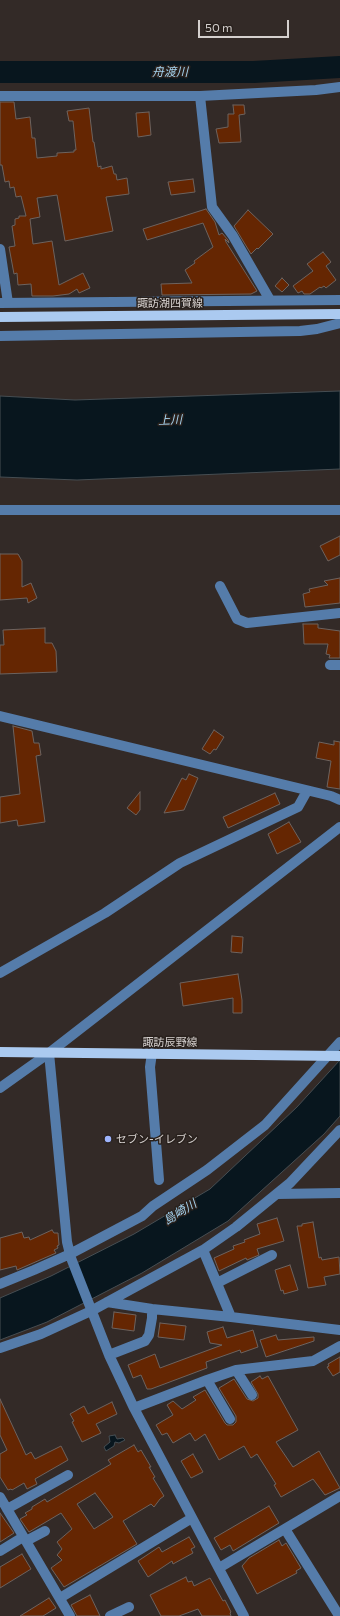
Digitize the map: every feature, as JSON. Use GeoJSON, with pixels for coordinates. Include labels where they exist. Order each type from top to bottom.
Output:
{"type":"FeatureCollection","features":[{"type":"Feature","properties":{"kind":"main road","name":"諏訪湖四賀線"},"geometry":{"type":"LineString","coordinates":[[0,317],[340,314]]}},
{"type":"Feature","properties":{"kind":"main road","name":"諏訪辰野線"},"geometry":{"type":"LineString","coordinates":[[0,1052],[334,1056]]}},
{"type":"Feature","properties":{"kind":"street"},"geometry":{"type":"LineString","coordinates":[[0,96],[200,96],[316,90],[340,87]]}},
{"type":"Feature","properties":{"kind":"street"},"geometry":{"type":"LineString","coordinates":[[200,96],[212,207],[233,236],[270,300]]}},
{"type":"Feature","properties":{"kind":"street"},"geometry":{"type":"LineString","coordinates":[[0,249],[4,303],[340,300]]}},
{"type":"Feature","properties":{"kind":"street"},"geometry":{"type":"LineString","coordinates":[[0,336],[300,331],[317,329],[340,322]]}},
{"type":"Feature","properties":{"kind":"street"},"geometry":{"type":"LineString","coordinates":[[0,510],[340,510]]}},
{"type":"Feature","properties":{"kind":"street"},"geometry":{"type":"LineString","coordinates":[[220,586],[237,619],[247,622],[340,613]]}},
{"type":"Feature","properties":{"kind":"street"},"geometry":{"type":"LineString","coordinates":[[0,716],[307,790],[331,796],[340,800]]}},
{"type":"Feature","properties":{"kind":"street"},"geometry":{"type":"LineString","coordinates":[[0,973],[105,913],[180,863],[298,807],[307,790]]}},
{"type":"Feature","properties":{"kind":"street"},"geometry":{"type":"LineString","coordinates":[[0,1088],[49,1053],[340,827]]}},
{"type":"Feature","properties":{"kind":"street"},"geometry":{"type":"LineString","coordinates":[[0,1284],[70,1256],[142,1216],[153,1206],[207,1170],[265,1125],[334,1056],[340,1042]]}},
{"type":"Feature","properties":{"kind":"street"},"geometry":{"type":"LineString","coordinates":[[49,1053],[67,1242],[70,1256],[109,1355],[134,1408],[244,1616]]}},
{"type":"Feature","properties":{"kind":"street"},"geometry":{"type":"LineString","coordinates":[[152,1053],[150,1067],[159,1180]]}},
{"type":"Feature","properties":{"kind":"street"},"geometry":{"type":"LineString","coordinates":[[0,1348],[42,1334],[90,1308],[107,1302],[203,1250],[236,1227],[277,1194],[315,1158],[340,1130]]}},
{"type":"Feature","properties":{"kind":"street"},"geometry":{"type":"LineString","coordinates":[[277,1194],[340,1194]]}},
{"type":"Feature","properties":{"kind":"street"},"geometry":{"type":"LineString","coordinates":[[203,1250],[231,1317]]}},
{"type":"Feature","properties":{"kind":"street"},"geometry":{"type":"LineString","coordinates":[[217,1283],[272,1255]]}},
{"type":"Feature","properties":{"kind":"street"},"geometry":{"type":"LineString","coordinates":[[107,1302],[152,1309],[340,1330]]}},
{"type":"Feature","properties":{"kind":"street"},"geometry":{"type":"LineString","coordinates":[[109,1355],[146,1341],[149,1335],[152,1309]]}},
{"type":"Feature","properties":{"kind":"street"},"geometry":{"type":"LineString","coordinates":[[134,1408],[236,1370],[312,1361],[340,1346]]}},
{"type":"Feature","properties":{"kind":"street"},"geometry":{"type":"LineString","coordinates":[[236,1370],[252,1395]]}},
{"type":"Feature","properties":{"kind":"street"},"geometry":{"type":"LineString","coordinates":[[207,1380],[230,1419]]}},
{"type":"Feature","properties":{"kind":"street"},"geometry":{"type":"LineString","coordinates":[[7,1509],[68,1475]]}},
{"type":"Feature","properties":{"kind":"street"},"geometry":{"type":"LineString","coordinates":[[219,1568],[340,1496]]}},
{"type":"Feature","properties":{"kind":"street"},"geometry":{"type":"LineString","coordinates":[[0,1497],[70,1616]]}},
{"type":"Feature","properties":{"kind":"street"},"geometry":{"type":"LineString","coordinates":[[60,1598],[192,1518]]}},
{"type":"Feature","properties":{"kind":"street"},"geometry":{"type":"LineString","coordinates":[[285,1529],[338,1614],[340,1614]]}},
{"type":"Feature","properties":{"kind":"street"},"geometry":{"type":"LineString","coordinates":[[0,1551],[45,1531]]}},
{"type":"Feature","properties":{"kind":"street"},"geometry":{"type":"LineString","coordinates":[[110,1616],[129,1607]]}},
{"type":"Feature","properties":{"kind":"water","name":"上川"},"geometry":{"type":"Polygon","coordinates":[[[340,391],[340,469],[77,480],[0,477],[0,396],[75,400],[340,391]]]}},
{"type":"Feature","properties":{"kind":"water","name":"島崎川"},"geometry":{"type":"Polygon","coordinates":[[[340,1060],[340,1116],[324,1134],[228,1221],[142,1273],[47,1322],[0,1340],[0,1298],[51,1276],[134,1234],[210,1189],[297,1107],[340,1060]]]}},
{"type":"Feature","properties":{"kind":"water"},"geometry":{"type":"Polygon","coordinates":[[[115,1435],[117,1439],[123,1438],[125,1440],[119,1443],[115,1442],[114,1446],[106,1451],[104,1447],[110,1442],[109,1436],[115,1435]]]}},
{"type":"Feature","properties":{"kind":"building"},"geometry":{"type":"Polygon","coordinates":[[[0,102],[14,102],[16,119],[30,117],[32,138],[35,138],[37,158],[57,156],[57,153],[74,152],[74,150],[76,150],[73,121],[69,121],[67,111],[89,108],[98,167],[101,166],[101,169],[112,166],[117,180],[127,178],[129,194],[106,197],[113,231],[65,241],[57,195],[37,198],[40,217],[30,219],[33,244],[52,241],[59,285],[83,273],[90,288],[79,293],[77,289],[69,294],[32,296],[31,284],[18,285],[17,273],[14,274],[9,247],[15,246],[12,226],[15,225],[15,219],[19,218],[19,216],[26,216],[21,196],[16,197],[14,187],[10,188],[9,181],[5,182],[2,165],[0,165],[0,102]]]}},
{"type":"Feature","properties":{"kind":"building"},"geometry":{"type":"Polygon","coordinates":[[[233,105],[244,105],[245,114],[239,115],[241,142],[219,143],[216,129],[228,127],[228,114],[234,114],[233,105]]]}},
{"type":"Feature","properties":{"kind":"building"},"geometry":{"type":"Polygon","coordinates":[[[149,112],[151,135],[138,137],[136,113],[149,112]]]}},
{"type":"Feature","properties":{"kind":"building"},"geometry":{"type":"Polygon","coordinates":[[[193,179],[195,192],[171,195],[168,182],[193,179]]]}},
{"type":"Feature","properties":{"kind":"building"},"geometry":{"type":"Polygon","coordinates":[[[206,209],[215,222],[219,235],[222,233],[228,240],[229,243],[225,239],[257,291],[251,294],[162,295],[161,284],[192,283],[185,270],[195,263],[194,261],[213,247],[203,223],[147,240],[143,229],[206,209]]]}},
{"type":"Feature","properties":{"kind":"building"},"geometry":{"type":"Polygon","coordinates":[[[248,210],[273,234],[251,254],[234,226],[248,210]]]}},
{"type":"Feature","properties":{"kind":"building"},"geometry":{"type":"Polygon","coordinates":[[[323,252],[331,262],[326,266],[336,280],[326,288],[324,286],[321,288],[320,287],[310,294],[304,294],[302,291],[298,293],[293,286],[313,271],[307,264],[323,252]]]}},
{"type":"Feature","properties":{"kind":"building"},"geometry":{"type":"Polygon","coordinates":[[[282,278],[289,285],[282,292],[275,286],[282,278]]]}},
{"type":"Feature","properties":{"kind":"building"},"geometry":{"type":"Polygon","coordinates":[[[340,536],[340,555],[328,561],[320,546],[340,536]]]}},
{"type":"Feature","properties":{"kind":"building"},"geometry":{"type":"Polygon","coordinates":[[[0,554],[18,554],[22,561],[22,587],[31,583],[37,598],[28,603],[27,598],[0,600],[0,554]]]}},
{"type":"Feature","properties":{"kind":"building"},"geometry":{"type":"Polygon","coordinates":[[[340,578],[340,603],[305,607],[303,594],[310,592],[309,589],[328,585],[324,581],[340,578]]]}},
{"type":"Feature","properties":{"kind":"building"},"geometry":{"type":"Polygon","coordinates":[[[303,624],[318,624],[318,628],[340,631],[340,658],[329,658],[330,655],[326,654],[328,644],[304,644],[303,624]]]}},
{"type":"Feature","properties":{"kind":"building"},"geometry":{"type":"Polygon","coordinates":[[[45,628],[45,643],[52,643],[56,651],[57,672],[0,674],[0,645],[4,645],[3,630],[45,628]]]}},
{"type":"Feature","properties":{"kind":"building"},"geometry":{"type":"Polygon","coordinates":[[[13,726],[32,731],[34,743],[39,743],[41,755],[36,756],[45,822],[18,826],[17,820],[0,823],[0,797],[20,794],[13,726]]]}},
{"type":"Feature","properties":{"kind":"building"},"geometry":{"type":"Polygon","coordinates":[[[214,730],[224,737],[216,750],[214,749],[210,754],[202,749],[214,730]]]}},
{"type":"Feature","properties":{"kind":"building"},"geometry":{"type":"Polygon","coordinates":[[[334,741],[340,742],[340,789],[327,787],[331,761],[316,758],[319,742],[334,745],[334,741]]]}},
{"type":"Feature","properties":{"kind":"building"},"geometry":{"type":"Polygon","coordinates":[[[189,774],[198,778],[184,810],[164,813],[182,778],[186,780],[189,774]]]}},
{"type":"Feature","properties":{"kind":"building"},"geometry":{"type":"Polygon","coordinates":[[[140,792],[140,810],[136,815],[127,808],[140,792]]]}},
{"type":"Feature","properties":{"kind":"building"},"geometry":{"type":"Polygon","coordinates":[[[275,793],[280,804],[228,828],[223,817],[275,793]]]}},
{"type":"Feature","properties":{"kind":"building"},"geometry":{"type":"Polygon","coordinates":[[[289,822],[301,842],[277,854],[268,834],[289,822]]]}},
{"type":"Feature","properties":{"kind":"building"},"geometry":{"type":"Polygon","coordinates":[[[232,936],[243,937],[242,953],[231,952],[232,936]]]}},
{"type":"Feature","properties":{"kind":"building"},"geometry":{"type":"Polygon","coordinates":[[[238,974],[242,1000],[242,1013],[233,1013],[233,998],[183,1006],[180,983],[238,974]]]}},
{"type":"Feature","properties":{"kind":"building"},"geometry":{"type":"Polygon","coordinates":[[[277,1218],[284,1241],[257,1249],[259,1255],[247,1260],[246,1258],[219,1271],[214,1258],[234,1249],[233,1246],[245,1242],[244,1240],[260,1234],[257,1224],[277,1218]]]}},
{"type":"Feature","properties":{"kind":"building"},"geometry":{"type":"Polygon","coordinates":[[[313,1222],[319,1258],[321,1257],[322,1260],[339,1257],[340,1274],[324,1277],[326,1285],[308,1288],[297,1226],[302,1226],[302,1224],[313,1222]]]}},
{"type":"Feature","properties":{"kind":"building"},"geometry":{"type":"Polygon","coordinates":[[[52,1230],[54,1233],[58,1233],[59,1245],[57,1246],[58,1248],[54,1250],[56,1253],[17,1270],[16,1266],[0,1270],[0,1238],[22,1232],[24,1238],[29,1237],[30,1240],[52,1230]]]}},
{"type":"Feature","properties":{"kind":"building"},"geometry":{"type":"Polygon","coordinates":[[[290,1265],[298,1290],[284,1294],[283,1290],[281,1291],[275,1270],[290,1265]]]}},
{"type":"Feature","properties":{"kind":"building"},"geometry":{"type":"Polygon","coordinates":[[[114,1312],[136,1315],[134,1331],[112,1328],[114,1312]]]}},
{"type":"Feature","properties":{"kind":"building"},"geometry":{"type":"Polygon","coordinates":[[[160,1323],[186,1326],[184,1340],[158,1337],[160,1323]]]}},
{"type":"Feature","properties":{"kind":"building"},"geometry":{"type":"Polygon","coordinates":[[[223,1327],[227,1338],[253,1330],[258,1347],[241,1353],[240,1350],[206,1362],[207,1368],[151,1389],[147,1389],[141,1375],[133,1378],[128,1365],[155,1354],[160,1368],[222,1345],[210,1343],[207,1332],[223,1327]]]}},
{"type":"Feature","properties":{"kind":"building"},"geometry":{"type":"Polygon","coordinates":[[[276,1335],[278,1340],[314,1337],[314,1341],[266,1357],[260,1340],[276,1335]]]}},
{"type":"Feature","properties":{"kind":"building"},"geometry":{"type":"Polygon","coordinates":[[[340,1357],[340,1372],[333,1376],[327,1367],[329,1366],[328,1364],[340,1357]]]}},
{"type":"Feature","properties":{"kind":"building"},"geometry":{"type":"Polygon","coordinates":[[[260,1376],[262,1379],[268,1376],[298,1430],[276,1442],[293,1467],[319,1451],[340,1488],[325,1495],[313,1479],[281,1497],[274,1485],[276,1484],[257,1454],[251,1458],[244,1446],[219,1460],[205,1434],[195,1441],[190,1433],[173,1443],[167,1433],[162,1435],[156,1425],[173,1415],[167,1405],[173,1401],[182,1409],[196,1400],[193,1397],[205,1390],[225,1423],[227,1425],[233,1425],[236,1422],[236,1416],[219,1388],[234,1379],[247,1399],[253,1401],[258,1398],[258,1394],[251,1382],[260,1376]]]}},
{"type":"Feature","properties":{"kind":"building"},"geometry":{"type":"Polygon","coordinates":[[[0,1399],[26,1455],[31,1452],[35,1459],[61,1446],[68,1460],[35,1479],[37,1484],[27,1489],[24,1483],[12,1490],[8,1490],[0,1477],[0,1454],[7,1450],[0,1435],[0,1399]]]}},
{"type":"Feature","properties":{"kind":"building"},"geometry":{"type":"Polygon","coordinates":[[[112,1402],[117,1414],[96,1424],[101,1433],[82,1442],[72,1422],[74,1421],[70,1414],[84,1406],[88,1414],[112,1402]]]}},
{"type":"Feature","properties":{"kind":"building"},"geometry":{"type":"Polygon","coordinates":[[[134,1445],[138,1452],[141,1450],[151,1467],[149,1467],[155,1477],[153,1478],[164,1496],[154,1507],[151,1504],[123,1521],[137,1544],[64,1587],[51,1568],[62,1560],[57,1555],[62,1549],[57,1542],[72,1529],[61,1513],[29,1532],[20,1519],[27,1515],[25,1513],[32,1509],[32,1507],[45,1499],[47,1502],[111,1464],[108,1460],[134,1445]],[[95,1493],[77,1504],[94,1529],[113,1517],[95,1493]]]}},
{"type":"Feature","properties":{"kind":"building"},"geometry":{"type":"Polygon","coordinates":[[[193,1454],[203,1472],[191,1478],[181,1461],[193,1454]]]}},
{"type":"Feature","properties":{"kind":"building"},"geometry":{"type":"Polygon","coordinates":[[[269,1506],[279,1523],[233,1551],[230,1545],[221,1550],[214,1538],[269,1506]]]}},
{"type":"Feature","properties":{"kind":"building"},"geometry":{"type":"Polygon","coordinates":[[[0,1513],[14,1533],[0,1542],[0,1513]]]}},
{"type":"Feature","properties":{"kind":"building"},"geometry":{"type":"Polygon","coordinates":[[[189,1537],[195,1547],[191,1549],[193,1553],[173,1564],[172,1561],[148,1577],[138,1561],[159,1547],[162,1552],[189,1537]]]}},
{"type":"Feature","properties":{"kind":"building"},"geometry":{"type":"Polygon","coordinates":[[[279,1540],[282,1546],[286,1543],[301,1568],[296,1571],[297,1573],[257,1594],[242,1566],[249,1558],[279,1540]]]}},
{"type":"Feature","properties":{"kind":"building"},"geometry":{"type":"Polygon","coordinates":[[[22,1554],[31,1569],[0,1588],[0,1567],[22,1554]]]}},
{"type":"Feature","properties":{"kind":"building"},"geometry":{"type":"Polygon","coordinates":[[[186,1577],[188,1582],[192,1581],[194,1586],[210,1578],[223,1601],[225,1600],[231,1612],[231,1616],[202,1616],[198,1609],[179,1616],[161,1616],[150,1595],[186,1577]]]}},
{"type":"Feature","properties":{"kind":"building"},"geometry":{"type":"Polygon","coordinates":[[[90,1595],[100,1616],[77,1616],[71,1605],[90,1595]]]}},
{"type":"Feature","properties":{"kind":"building"},"geometry":{"type":"Polygon","coordinates":[[[49,1598],[56,1608],[43,1616],[20,1616],[49,1598]]]}},
{"type":"Feature","properties":{"kind":"waterway","name":"舟渡川"},"geometry":{"type":"LineString","coordinates":[[0,72],[254,72],[340,67]]}},
{"type":"Feature","properties":{"kind":"place","name":"セブン-イレブン"},"geometry":{"type":"Point","coordinates":[108,1139]}}]}
